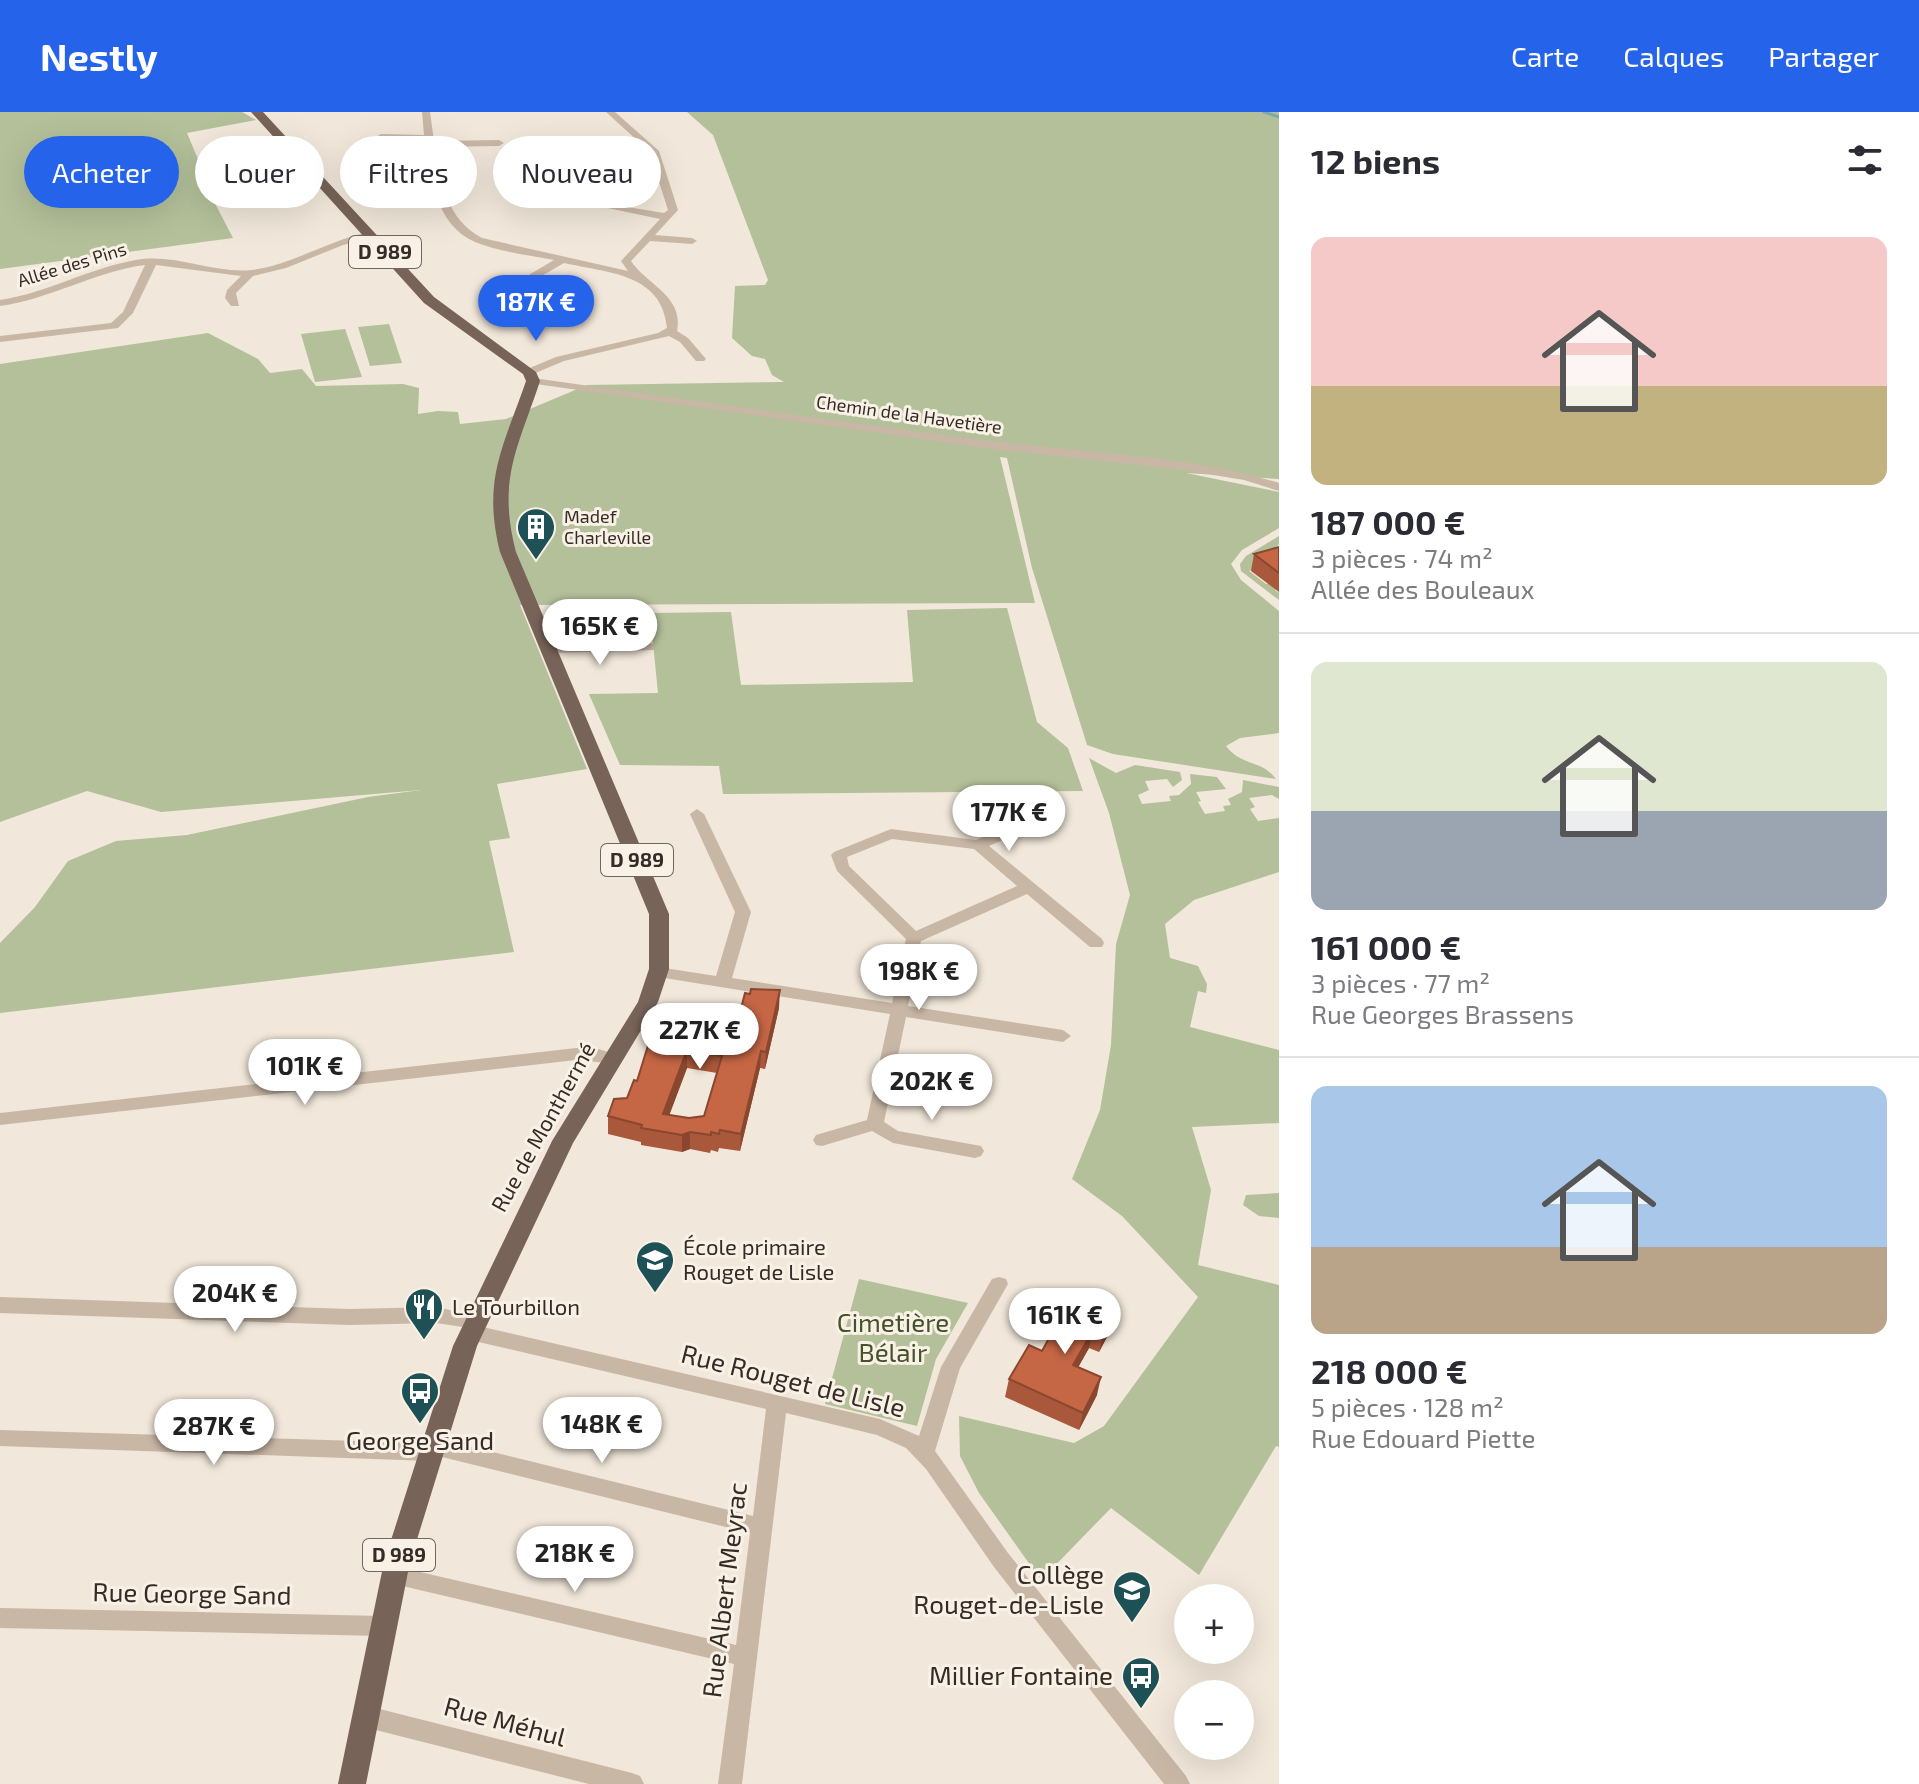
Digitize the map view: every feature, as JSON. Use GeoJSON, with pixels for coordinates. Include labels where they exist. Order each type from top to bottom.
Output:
{"type":"FeatureCollection","features":[{"type":"Feature","properties":{"kind":"main road","name":"D 989"},"geometry":{"type":"LineString","coordinates":[[257,112],[442,312],[513,360],[531,376]]}},
{"type":"Feature","properties":{"kind":"main road","name":"Rue de Monthermé"},"geometry":{"type":"LineString","coordinates":[[352,1784],[394,1575],[431,1449],[473,1327],[560,1146],[648,1002],[658,972],[661,938],[659,914],[508,552],[499,523],[498,481],[502,459],[531,376]]}},
{"type":"Feature","properties":{"kind":"street"},"geometry":{"type":"LineString","coordinates":[[426,112],[429,136]]}},
{"type":"Feature","properties":{"kind":"street"},"geometry":{"type":"LineString","coordinates":[[610,112],[639,136]]}},
{"type":"Feature","properties":{"kind":"street"},"geometry":{"type":"LineString","coordinates":[[592,265],[626,261],[668,217],[673,210],[661,173]]}},
{"type":"Feature","properties":{"kind":"street"},"geometry":{"type":"LineString","coordinates":[[448,208],[462,232],[479,240],[643,278]]}},
{"type":"Feature","properties":{"kind":"street"},"geometry":{"type":"LineString","coordinates":[[608,208],[668,217]]}},
{"type":"Feature","properties":{"kind":"street","name":"Allée des Pins"},"geometry":{"type":"LineString","coordinates":[[0,303],[44,295],[134,264],[154,261],[250,273],[311,256],[350,237],[369,235]]}},
{"type":"Feature","properties":{"kind":"street"},"geometry":{"type":"LineString","coordinates":[[648,238],[692,241]]}},
{"type":"Feature","properties":{"kind":"street"},"geometry":{"type":"LineString","coordinates":[[537,283],[531,278],[562,260]]}},
{"type":"Feature","properties":{"kind":"street","name":"Allée des Pins"},"geometry":{"type":"LineString","coordinates":[[0,339],[114,326],[123,321],[146,269],[154,261]]}},
{"type":"Feature","properties":{"kind":"street"},"geometry":{"type":"LineString","coordinates":[[626,261],[630,269],[659,289],[673,321],[670,332]]}},
{"type":"Feature","properties":{"kind":"street"},"geometry":{"type":"LineString","coordinates":[[235,304],[230,298],[231,292],[250,273]]}},
{"type":"Feature","properties":{"kind":"street"},"geometry":{"type":"LineString","coordinates":[[513,360],[560,359],[670,332],[684,340],[700,359]]}},
{"type":"Feature","properties":{"kind":"street"},"geometry":{"type":"LineString","coordinates":[[531,376],[560,359]]}},
{"type":"Feature","properties":{"kind":"street","name":"Chemin de la Havetière"},"geometry":{"type":"LineString","coordinates":[[531,376],[985,444],[1183,466],[1246,477],[1279,487]]}},
{"type":"Feature","properties":{"kind":"street"},"geometry":{"type":"LineString","coordinates":[[550,649],[649,647]]}},
{"type":"Feature","properties":{"kind":"street"},"geometry":{"type":"LineString","coordinates":[[697,814],[743,912],[723,981]]}},
{"type":"Feature","properties":{"kind":"street"},"geometry":{"type":"LineString","coordinates":[[914,938],[842,868],[839,855],[891,834],[978,845],[1024,825]]}},
{"type":"Feature","properties":{"kind":"street"},"geometry":{"type":"LineString","coordinates":[[978,845],[1096,943]]}},
{"type":"Feature","properties":{"kind":"street"},"geometry":{"type":"LineString","coordinates":[[914,938],[1028,887]]}},
{"type":"Feature","properties":{"kind":"street"},"geometry":{"type":"LineString","coordinates":[[875,1124],[914,938]]}},
{"type":"Feature","properties":{"kind":"street"},"geometry":{"type":"LineString","coordinates":[[658,972],[1063,1036]]}},
{"type":"Feature","properties":{"kind":"street"},"geometry":{"type":"LineString","coordinates":[[0,1119],[576,1054],[595,1054],[612,1059]]}},
{"type":"Feature","properties":{"kind":"street"},"geometry":{"type":"LineString","coordinates":[[822,1140],[875,1124]]}},
{"type":"Feature","properties":{"kind":"street"},"geometry":{"type":"LineString","coordinates":[[875,1124],[893,1137],[975,1151]]}},
{"type":"Feature","properties":{"kind":"street"},"geometry":{"type":"LineString","coordinates":[[924,1453],[951,1367],[999,1284]]}},
{"type":"Feature","properties":{"kind":"street","name":"Rue Rouget de Lisle"},"geometry":{"type":"LineString","coordinates":[[0,1305],[349,1317],[436,1315],[473,1327],[880,1427],[913,1442],[924,1453],[1001,1560],[1173,1783]]}},
{"type":"Feature","properties":{"kind":"street","name":"Rue Albert Meyrac"},"geometry":{"type":"LineString","coordinates":[[730,1784],[777,1403]]}},
{"type":"Feature","properties":{"kind":"street"},"geometry":{"type":"LineString","coordinates":[[0,1438],[431,1449],[761,1527]]}},
{"type":"Feature","properties":{"kind":"street"},"geometry":{"type":"LineString","coordinates":[[394,1575],[745,1657]]}},
{"type":"Feature","properties":{"kind":"street","name":"Rue George Sand"},"geometry":{"type":"LineString","coordinates":[[0,1618],[383,1626]]}},
{"type":"Feature","properties":{"kind":"street","name":"Rue Méhul"},"geometry":{"type":"LineString","coordinates":[[364,1716],[632,1784]]}},
{"type":"Feature","properties":{"kind":"green space"},"geometry":{"type":"Polygon","coordinates":[[[0,112],[242,112],[256,120],[187,133],[195,152],[195,208],[217,208],[233,238],[0,269],[0,112]]]}},
{"type":"Feature","properties":{"kind":"green space"},"geometry":{"type":"Polygon","coordinates":[[[687,112],[1279,112],[1279,479],[1186,473],[1279,492],[1279,528],[1242,550],[1231,564],[1241,580],[1279,611],[1279,733],[1240,738],[1226,746],[1238,757],[1264,768],[1276,779],[1113,754],[1087,745],[1032,568],[1007,458],[1000,457],[1035,603],[520,605],[587,769],[497,784],[510,838],[489,841],[514,952],[0,1013],[0,943],[35,907],[68,861],[116,841],[187,835],[368,797],[421,790],[161,812],[87,791],[0,822],[0,364],[208,333],[258,359],[270,373],[302,369],[316,386],[403,384],[419,388],[418,414],[458,412],[460,424],[506,419],[587,385],[784,382],[772,375],[765,359],[752,356],[732,338],[735,286],[765,285],[768,280],[713,135],[687,112]]]}},
{"type":"Feature","properties":{"kind":"green space"},"geometry":{"type":"Polygon","coordinates":[[[389,324],[402,363],[370,366],[358,327],[389,324]]]}},
{"type":"Feature","properties":{"kind":"green space"},"geometry":{"type":"Polygon","coordinates":[[[345,329],[362,377],[315,382],[301,334],[345,329]]]}},
{"type":"Feature","properties":{"kind":"green space"},"geometry":{"type":"Polygon","coordinates":[[[1279,536],[1279,544],[1265,560],[1266,565],[1249,571],[1266,584],[1279,580],[1279,588],[1275,590],[1279,593],[1279,600],[1241,571],[1240,564],[1246,556],[1279,536]]]}},
{"type":"Feature","properties":{"kind":"green space"},"geometry":{"type":"Polygon","coordinates":[[[1007,608],[1037,722],[1068,748],[1083,791],[723,794],[719,766],[620,765],[589,694],[658,693],[650,613],[731,612],[741,685],[913,682],[907,610],[1007,608]]]}},
{"type":"Feature","properties":{"kind":"green space"},"geometry":{"type":"Polygon","coordinates":[[[1089,758],[1116,773],[1135,765],[1180,772],[1182,780],[1173,787],[1167,779],[1145,781],[1149,790],[1138,795],[1142,804],[1171,801],[1169,796],[1179,795],[1191,784],[1190,774],[1217,777],[1226,789],[1196,792],[1205,814],[1225,811],[1223,806],[1231,805],[1228,799],[1242,792],[1243,780],[1279,787],[1279,799],[1272,795],[1249,798],[1255,807],[1250,809],[1258,821],[1279,818],[1279,872],[1194,900],[1165,924],[1170,958],[1198,966],[1207,984],[1206,993],[1198,991],[1190,1027],[1279,1050],[1279,1123],[1192,1127],[1211,1190],[1198,1265],[1279,1285],[1279,1447],[1276,1446],[1199,1575],[1111,1508],[1041,1580],[979,1493],[960,1456],[959,1416],[1074,1443],[1104,1426],[1198,1297],[1122,1216],[1072,1179],[1100,1110],[1111,1045],[1116,944],[1130,895],[1109,813],[1089,758]]]}},
{"type":"Feature","properties":{"kind":"green space"},"geometry":{"type":"Polygon","coordinates":[[[1279,1193],[1279,1218],[1259,1216],[1243,1205],[1246,1195],[1279,1193]]]}},
{"type":"Feature","properties":{"kind":"green space","name":"Cimetière Bélair"},"geometry":{"type":"Polygon","coordinates":[[[859,1279],[968,1303],[936,1359],[917,1426],[825,1404],[859,1279]]]}},
{"type":"Feature","properties":{"kind":"building"},"geometry":{"type":"Polygon","coordinates":[[[1279,547],[1279,573],[1254,554],[1279,547]]]}},
{"type":"Feature","properties":{"kind":"building"},"geometry":{"type":"Polygon","coordinates":[[[751,989],[780,990],[766,1052],[761,1051],[741,1134],[720,1130],[719,1134],[690,1132],[682,1135],[641,1128],[642,1125],[608,1116],[614,1099],[627,1098],[634,1080],[637,1081],[660,1007],[691,1011],[689,1017],[698,1018],[697,1022],[736,1028],[745,993],[750,994],[751,989]],[[687,1050],[663,1114],[689,1118],[704,1116],[722,1056],[687,1050]]]}},
{"type":"Feature","properties":{"kind":"building"},"geometry":{"type":"Polygon","coordinates":[[[1075,1291],[1105,1304],[1099,1314],[1111,1320],[1103,1335],[1093,1330],[1073,1365],[1101,1377],[1083,1413],[1009,1379],[1029,1345],[1042,1351],[1075,1291]]]}},
{"type":"Feature","properties":{"kind":"waterway"},"geometry":{"type":"LineString","coordinates":[[1264,112],[1279,117]]}},
{"type":"Feature","properties":{"kind":"place","name":"Madef Charleville"},"geometry":{"type":"Point","coordinates":[536,561]}},
{"type":"Feature","properties":{"kind":"place","name":"École primaire Rouget de Lisle"},"geometry":{"type":"Point","coordinates":[655,1294]}},
{"type":"Feature","properties":{"kind":"place","name":"Le Tourbillon"},"geometry":{"type":"Point","coordinates":[424,1341]}},
{"type":"Feature","properties":{"kind":"place","name":"George Sand"},"geometry":{"type":"Point","coordinates":[420,1425]}},
{"type":"Feature","properties":{"kind":"place","name":"Collège Rouget-de-Lisle"},"geometry":{"type":"Point","coordinates":[1132,1624]}},
{"type":"Feature","properties":{"kind":"place","name":"Millier Fontaine"},"geometry":{"type":"Point","coordinates":[1141,1710]}}]}
